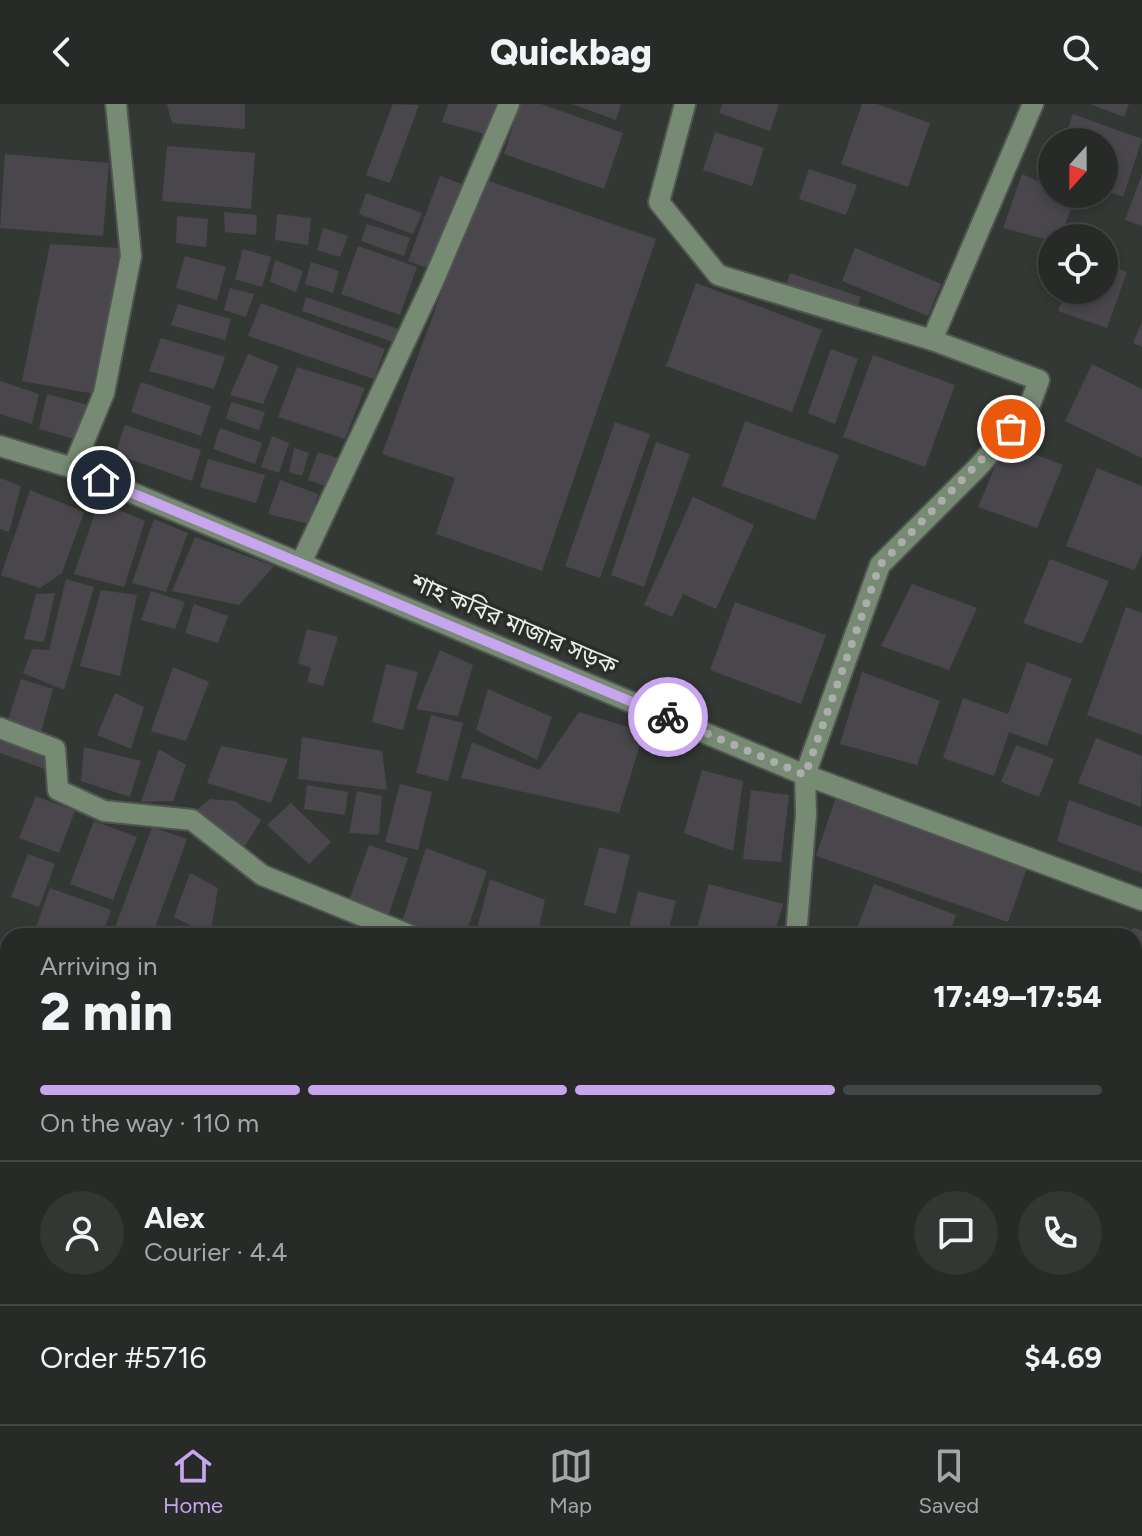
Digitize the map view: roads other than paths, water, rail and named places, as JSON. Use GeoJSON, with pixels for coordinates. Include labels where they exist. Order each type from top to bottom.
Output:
{"type":"FeatureCollection","features":[{"type":"Feature","properties":{"kind":"street"},"geometry":{"type":"LineString","coordinates":[[73,468],[104,393],[131,256],[116,104]]}},
{"type":"Feature","properties":{"kind":"street"},"geometry":{"type":"LineString","coordinates":[[301,563],[432,284],[509,104]]}},
{"type":"Feature","properties":{"kind":"street"},"geometry":{"type":"LineString","coordinates":[[685,104],[659,202],[718,275],[932,340],[1039,380],[1028,410],[978,467],[880,565],[805,775],[806,815],[797,928]]}},
{"type":"Feature","properties":{"kind":"street"},"geometry":{"type":"LineString","coordinates":[[932,340],[1033,104]]}},
{"type":"Feature","properties":{"kind":"street","name":"শাহ কবির মাজার সড়ক"},"geometry":{"type":"LineString","coordinates":[[0,446],[73,468],[805,775],[1142,900]]}},
{"type":"Feature","properties":{"kind":"street"},"geometry":{"type":"LineString","coordinates":[[0,728],[55,749],[58,790],[104,811],[192,820],[262,875],[392,928]]}}]}
